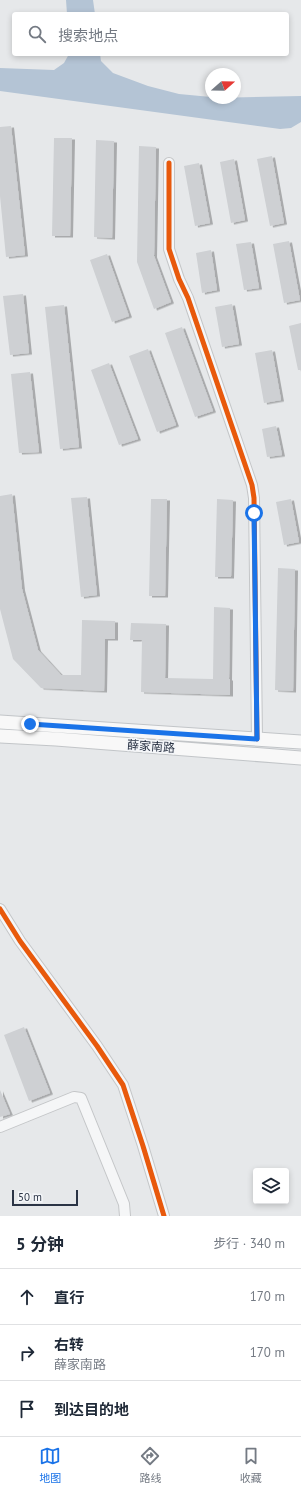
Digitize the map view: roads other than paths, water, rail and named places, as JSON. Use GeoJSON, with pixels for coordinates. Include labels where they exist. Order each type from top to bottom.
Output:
{"type":"FeatureCollection","features":[{"type":"Feature","properties":{"kind":"main road","name":"薛家南路"},"geometry":{"type":"LineString","coordinates":[[0,722],[301,742]]}},
{"type":"Feature","properties":{"kind":"main road","name":"薛家南路"},"geometry":{"type":"LineString","coordinates":[[0,736],[301,758]]}},
{"type":"Feature","properties":{"kind":"street"},"geometry":{"type":"LineString","coordinates":[[169,163],[169,248],[179,279],[188,298],[252,485],[254,498],[257,739]]}},
{"type":"Feature","properties":{"kind":"street"},"geometry":{"type":"LineString","coordinates":[[0,909],[20,941],[97,1046],[123,1085],[164,1216]]}},
{"type":"Feature","properties":{"kind":"street"},"geometry":{"type":"LineString","coordinates":[[0,1127],[74,1097],[82,1098],[124,1204],[125,1216]]}},
{"type":"Feature","properties":{"kind":"water"},"geometry":{"type":"Polygon","coordinates":[[[66,0],[93,0],[95,12],[67,12],[66,0]]]}},
{"type":"Feature","properties":{"kind":"water"},"geometry":{"type":"Polygon","coordinates":[[[68,56],[100,56],[101,61],[113,73],[148,86],[179,94],[205,96],[205,104],[241,104],[241,97],[301,96],[301,122],[291,128],[280,129],[0,91],[0,68],[54,70],[64,63],[68,56]]]}}]}
